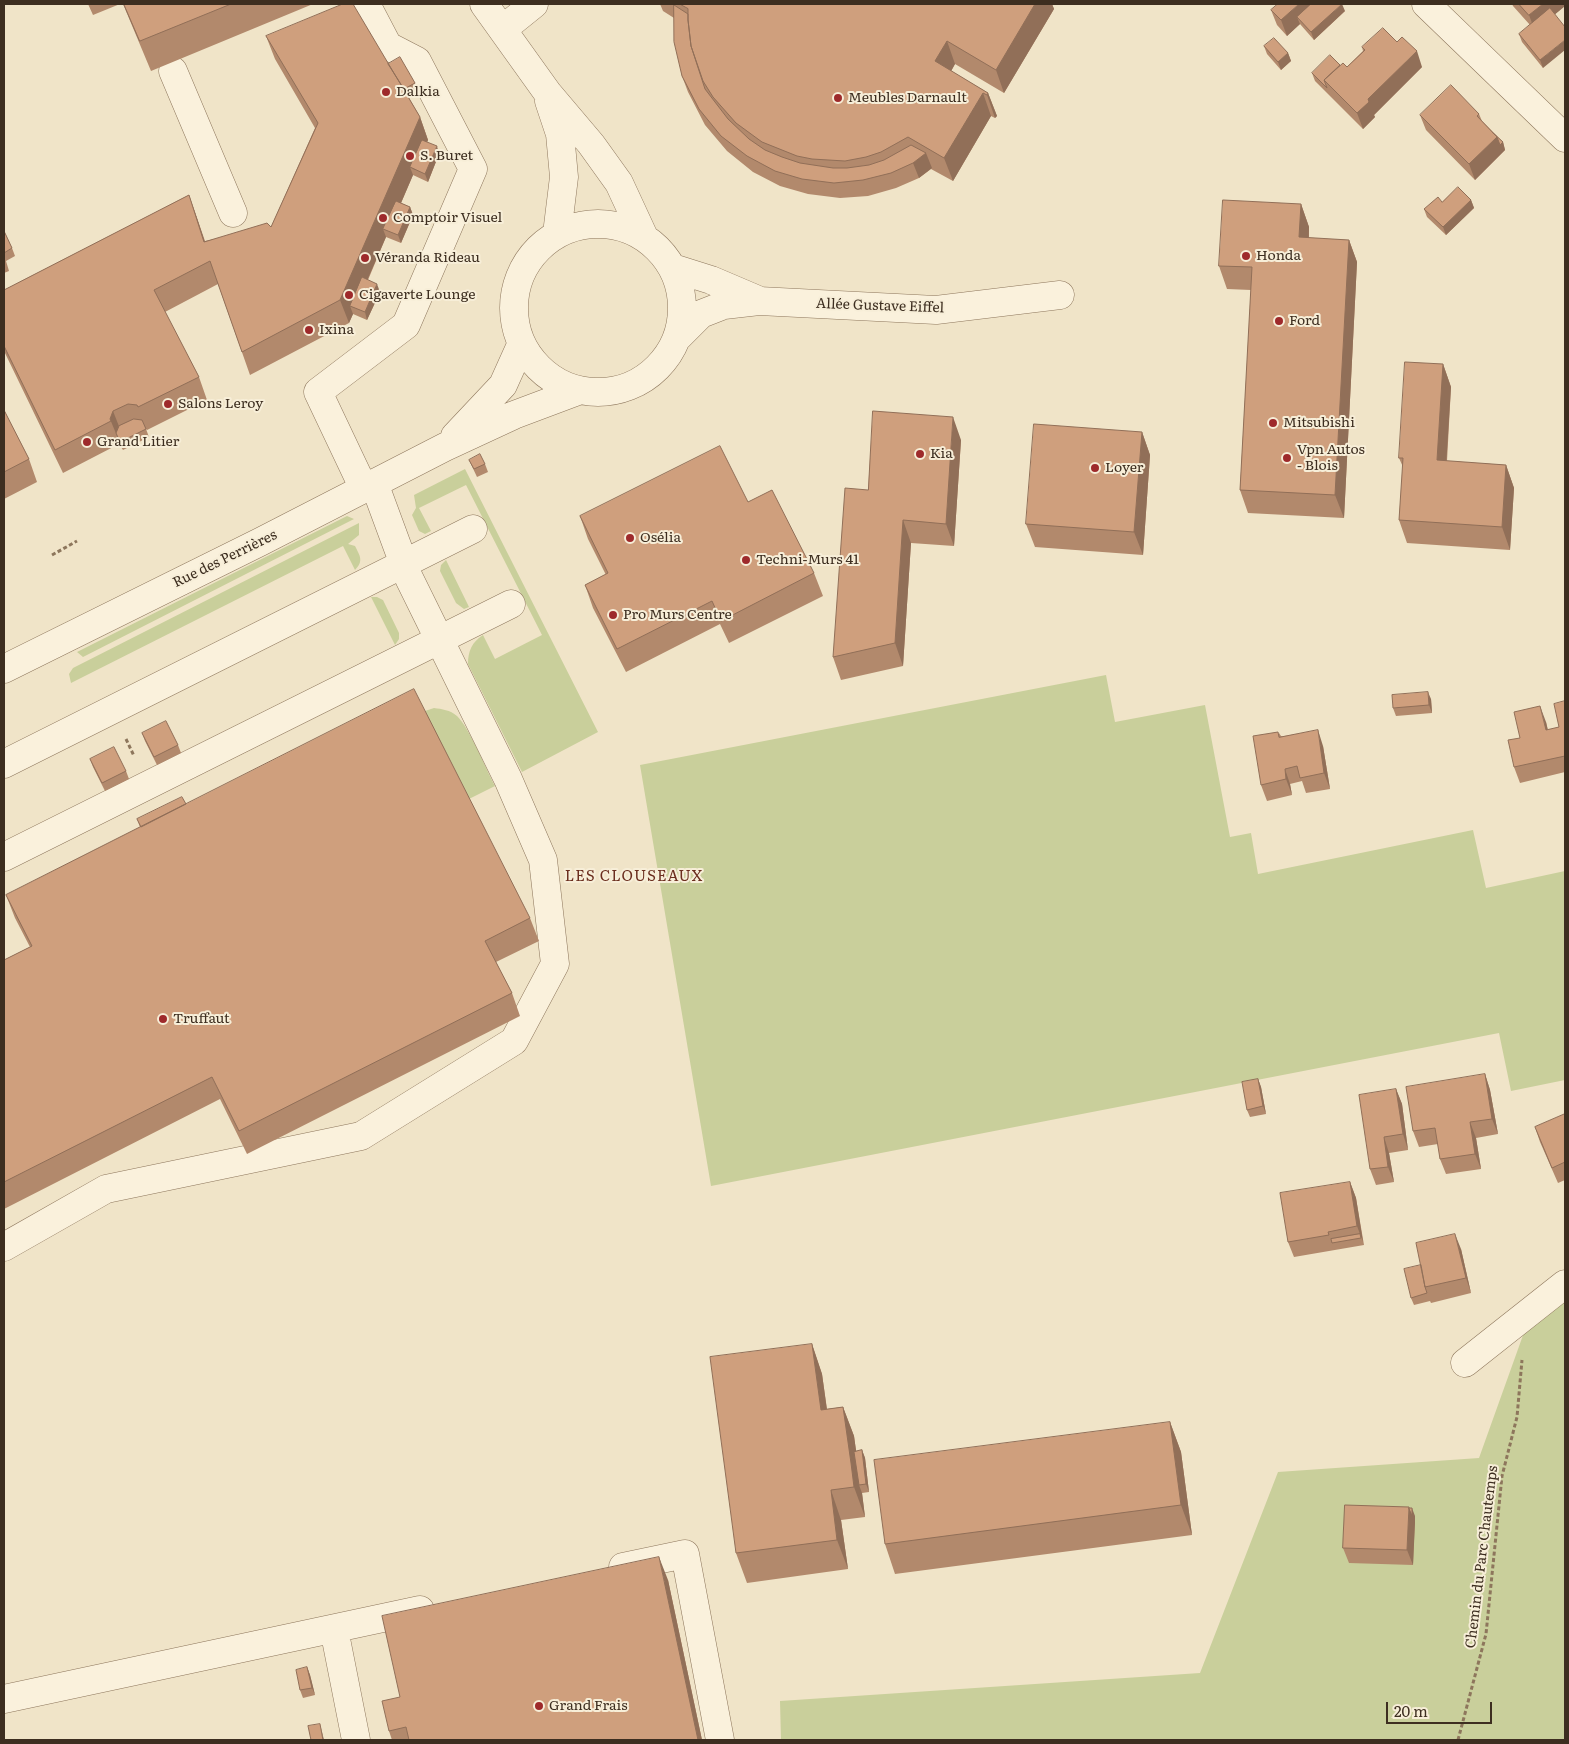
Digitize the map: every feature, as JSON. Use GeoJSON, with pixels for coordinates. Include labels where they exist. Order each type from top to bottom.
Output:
{"type":"FeatureCollection","features":[{"type":"Feature","properties":{"kind":"street"},"geometry":{"type":"LineString","coordinates":[[4,1247],[106,1189],[361,1136],[514,1041],[554,964],[543,860],[508,779],[423,609],[369,486],[318,392],[406,325],[473,169],[417,61],[388,46],[366,4]]}},
{"type":"Feature","properties":{"kind":"street"},"geometry":{"type":"LineString","coordinates":[[484,4],[547,92],[592,144],[619,183],[644,237]]}},
{"type":"Feature","properties":{"kind":"street"},"geometry":{"type":"LineString","coordinates":[[502,30],[534,4]]}},
{"type":"Feature","properties":{"kind":"street"},"geometry":{"type":"LineString","coordinates":[[1426,4],[1565,138]]}},
{"type":"Feature","properties":{"kind":"street"},"geometry":{"type":"LineString","coordinates":[[173,71],[233,214]]}},
{"type":"Feature","properties":{"kind":"street"},"geometry":{"type":"LineString","coordinates":[[547,92],[560,134],[564,177],[557,234]]}},
{"type":"Feature","properties":{"kind":"street"},"geometry":{"type":"LineString","coordinates":[[678,337],[682,302],[673,268],[661,251],[644,237],[616,225],[586,224],[557,234],[536,250],[522,270],[514,295],[514,321],[521,345],[545,374],[578,391],[603,393],[627,387],[649,376],[666,358],[678,337],[701,314],[724,305],[759,300]]}},
{"type":"Feature","properties":{"kind":"street"},"geometry":{"type":"LineString","coordinates":[[673,268],[711,280],[759,300]]}},
{"type":"Feature","properties":{"kind":"street","name":"Allée Gustave Eiffel"},"geometry":{"type":"LineString","coordinates":[[759,300],[936,310],[1060,295]]}},
{"type":"Feature","properties":{"kind":"street","name":"Rue des Perrières"},"geometry":{"type":"LineString","coordinates":[[444,448],[503,385],[521,345]]}},
{"type":"Feature","properties":{"kind":"street","name":"Rue des Perrières"},"geometry":{"type":"LineString","coordinates":[[4,669],[444,448],[514,415],[578,391]]}},
{"type":"Feature","properties":{"kind":"street"},"geometry":{"type":"LineString","coordinates":[[4,764],[473,529]]}},
{"type":"Feature","properties":{"kind":"street"},"geometry":{"type":"LineString","coordinates":[[4,857],[511,604]]}},
{"type":"Feature","properties":{"kind":"street"},"geometry":{"type":"LineString","coordinates":[[1465,1363],[1565,1284]]}},
{"type":"Feature","properties":{"kind":"street"},"geometry":{"type":"LineString","coordinates":[[598,1572],[686,1554],[720,1740]]}},
{"type":"Feature","properties":{"kind":"street"},"geometry":{"type":"LineString","coordinates":[[4,1699],[441,1606]]}},
{"type":"Feature","properties":{"kind":"street"},"geometry":{"type":"LineString","coordinates":[[334,1628],[356,1740]]}},
{"type":"Feature","properties":{"kind":"path"},"geometry":{"type":"LineString","coordinates":[[52,555],[77,541]]}},
{"type":"Feature","properties":{"kind":"path","name":"Chemin du Parc Chautemps"},"geometry":{"type":"LineString","coordinates":[[1458,1740],[1486,1634],[1502,1476],[1517,1417],[1526,1315]]}},
{"type":"Feature","properties":{"kind":"green space"},"geometry":{"type":"Polygon","coordinates":[[[465,469],[598,732],[522,772],[468,664],[469,655],[473,644],[483,635],[495,659],[542,635],[466,485],[419,508],[431,531],[425,534],[419,531],[412,515],[416,508],[414,495],[465,469]]]}},
{"type":"Feature","properties":{"kind":"green space"},"geometry":{"type":"Polygon","coordinates":[[[347,516],[354,519],[83,657],[77,652],[347,516]]]}},
{"type":"Feature","properties":{"kind":"green space"},"geometry":{"type":"Polygon","coordinates":[[[359,523],[359,535],[348,544],[355,546],[360,556],[360,564],[355,570],[343,546],[71,683],[69,674],[73,668],[359,523]]]}},
{"type":"Feature","properties":{"kind":"green space"},"geometry":{"type":"Polygon","coordinates":[[[446,560],[469,607],[464,609],[456,603],[440,571],[441,565],[446,560]]]}},
{"type":"Feature","properties":{"kind":"green space"},"geometry":{"type":"Polygon","coordinates":[[[371,597],[383,600],[399,633],[399,639],[395,645],[371,597]]]}},
{"type":"Feature","properties":{"kind":"green space"},"geometry":{"type":"Polygon","coordinates":[[[1106,675],[1115,722],[1205,705],[1230,837],[1251,833],[1258,874],[1473,830],[1486,888],[1565,871],[1565,1080],[1511,1091],[1499,1033],[711,1186],[640,765],[1106,675]]]}},
{"type":"Feature","properties":{"kind":"green space"},"geometry":{"type":"Polygon","coordinates":[[[434,708],[452,712],[462,721],[495,786],[467,800],[422,712],[434,708]]]}},
{"type":"Feature","properties":{"kind":"green space"},"geometry":{"type":"Polygon","coordinates":[[[1565,1279],[1565,1740],[781,1740],[780,1701],[1200,1673],[1278,1472],[1479,1458],[1541,1285],[1565,1279]]]}},
{"type":"Feature","properties":{"kind":"building"},"geometry":{"type":"Polygon","coordinates":[[[124,4],[231,4],[140,41],[124,4]]]}},
{"type":"Feature","properties":{"kind":"building"},"geometry":{"type":"Polygon","coordinates":[[[343,4],[353,4],[420,117],[340,300],[242,352],[210,261],[154,290],[199,377],[138,407],[137,405],[128,404],[113,411],[111,421],[55,450],[4,346],[4,290],[189,195],[204,242],[267,223],[271,227],[318,123],[266,36],[343,4]]]}},
{"type":"Feature","properties":{"kind":"building","name":"Meubles Darnault"},"geometry":{"type":"Polygon","coordinates":[[[680,4],[1035,4],[996,70],[947,41],[935,61],[988,93],[987,95],[983,93],[944,158],[908,137],[881,152],[845,161],[797,156],[762,142],[736,123],[713,97],[703,81],[691,46],[688,9],[680,4]]]}},
{"type":"Feature","properties":{"kind":"building"},"geometry":{"type":"Polygon","coordinates":[[[1278,4],[1299,4],[1281,20],[1271,10],[1278,4]]]}},
{"type":"Feature","properties":{"kind":"building"},"geometry":{"type":"Polygon","coordinates":[[[1311,4],[1342,4],[1311,32],[1297,17],[1311,4]]]}},
{"type":"Feature","properties":{"kind":"building"},"geometry":{"type":"Polygon","coordinates":[[[1519,4],[1543,4],[1529,15],[1519,4]]]}},
{"type":"Feature","properties":{"kind":"building"},"geometry":{"type":"Polygon","coordinates":[[[674,5],[688,14],[691,46],[705,89],[728,119],[749,139],[765,150],[800,163],[833,168],[869,165],[884,160],[911,145],[926,153],[913,163],[891,173],[863,180],[834,183],[802,179],[775,171],[747,156],[721,136],[699,109],[682,76],[674,42],[674,5]]]}},
{"type":"Feature","properties":{"kind":"building"},"geometry":{"type":"Polygon","coordinates":[[[1550,8],[1565,27],[1565,40],[1540,60],[1519,34],[1550,8]]]}},
{"type":"Feature","properties":{"kind":"building"},"geometry":{"type":"Polygon","coordinates":[[[1383,28],[1397,42],[1402,37],[1417,51],[1368,99],[1369,102],[1357,113],[1324,80],[1343,63],[1347,67],[1365,50],[1362,47],[1383,28]]]}},
{"type":"Feature","properties":{"kind":"building"},"geometry":{"type":"Polygon","coordinates":[[[1274,38],[1288,53],[1278,62],[1264,46],[1274,38]]]}},
{"type":"Feature","properties":{"kind":"building"},"geometry":{"type":"Polygon","coordinates":[[[1330,55],[1340,65],[1324,80],[1327,88],[1312,73],[1330,55]]]}},
{"type":"Feature","properties":{"kind":"building"},"geometry":{"type":"Polygon","coordinates":[[[400,57],[415,83],[404,89],[388,64],[400,57]]]}},
{"type":"Feature","properties":{"kind":"building"},"geometry":{"type":"Polygon","coordinates":[[[1451,85],[1479,114],[1477,116],[1497,137],[1469,164],[1420,115],[1451,85]]]}},
{"type":"Feature","properties":{"kind":"building"},"geometry":{"type":"Polygon","coordinates":[[[1493,133],[1503,142],[1500,145],[1497,137],[1493,133]]]}},
{"type":"Feature","properties":{"kind":"building"},"geometry":{"type":"Polygon","coordinates":[[[422,140],[437,146],[425,174],[410,167],[422,140]]]}},
{"type":"Feature","properties":{"kind":"building"},"geometry":{"type":"Polygon","coordinates":[[[1458,187],[1471,200],[1443,227],[1424,209],[1438,197],[1442,202],[1458,187]]]}},
{"type":"Feature","properties":{"kind":"building"},"geometry":{"type":"Polygon","coordinates":[[[1223,200],[1301,204],[1299,237],[1349,240],[1335,495],[1240,490],[1252,267],[1219,266],[1223,200]]]}},
{"type":"Feature","properties":{"kind":"building"},"geometry":{"type":"Polygon","coordinates":[[[396,201],[410,207],[398,235],[383,229],[396,201]]]}},
{"type":"Feature","properties":{"kind":"building"},"geometry":{"type":"Polygon","coordinates":[[[4,231],[12,248],[4,253],[4,231]]]}},
{"type":"Feature","properties":{"kind":"building"},"geometry":{"type":"Polygon","coordinates":[[[362,277],[377,284],[365,312],[350,306],[362,277]]]}},
{"type":"Feature","properties":{"kind":"building"},"geometry":{"type":"Polygon","coordinates":[[[1405,362],[1443,364],[1437,460],[1506,465],[1502,527],[1399,520],[1403,458],[1399,458],[1405,362]]]}},
{"type":"Feature","properties":{"kind":"building"},"geometry":{"type":"Polygon","coordinates":[[[4,410],[29,459],[4,472],[4,410]]]}},
{"type":"Feature","properties":{"kind":"building"},"geometry":{"type":"Polygon","coordinates":[[[873,411],[953,417],[946,524],[903,520],[895,643],[833,657],[845,488],[868,490],[873,411]]]}},
{"type":"Feature","properties":{"kind":"building"},"geometry":{"type":"Polygon","coordinates":[[[134,419],[142,420],[146,429],[120,442],[116,433],[119,426],[134,419]]]}},
{"type":"Feature","properties":{"kind":"building"},"geometry":{"type":"Polygon","coordinates":[[[1034,424],[1142,432],[1134,532],[1026,524],[1034,424]]]}},
{"type":"Feature","properties":{"kind":"building"},"geometry":{"type":"Polygon","coordinates":[[[720,446],[748,502],[772,490],[814,573],[721,621],[712,601],[617,649],[585,585],[608,573],[580,516],[720,446]]]}},
{"type":"Feature","properties":{"kind":"building"},"geometry":{"type":"Polygon","coordinates":[[[480,454],[485,464],[474,469],[469,460],[480,454]]]}},
{"type":"Feature","properties":{"kind":"building"},"geometry":{"type":"Polygon","coordinates":[[[414,689],[530,918],[485,941],[512,993],[239,1131],[212,1077],[4,1182],[4,960],[32,946],[6,895],[414,689]]]}},
{"type":"Feature","properties":{"kind":"building"},"geometry":{"type":"Polygon","coordinates":[[[1428,692],[1429,705],[1393,708],[1392,695],[1428,692]]]}},
{"type":"Feature","properties":{"kind":"building"},"geometry":{"type":"Polygon","coordinates":[[[1565,701],[1565,756],[1514,767],[1508,740],[1520,738],[1514,712],[1540,706],[1546,730],[1559,727],[1554,704],[1565,701]]]}},
{"type":"Feature","properties":{"kind":"building"},"geometry":{"type":"Polygon","coordinates":[[[166,721],[178,745],[154,757],[142,733],[166,721]]]}},
{"type":"Feature","properties":{"kind":"building"},"geometry":{"type":"Polygon","coordinates":[[[1318,730],[1324,773],[1300,778],[1297,766],[1285,769],[1286,779],[1261,785],[1253,736],[1278,732],[1279,737],[1318,730]]]}},
{"type":"Feature","properties":{"kind":"building"},"geometry":{"type":"Polygon","coordinates":[[[114,747],[126,771],[102,783],[90,759],[114,747]]]}},
{"type":"Feature","properties":{"kind":"building"},"geometry":{"type":"Polygon","coordinates":[[[182,797],[186,804],[141,827],[137,819],[182,797]]]}},
{"type":"Feature","properties":{"kind":"building"},"geometry":{"type":"Polygon","coordinates":[[[1485,1074],[1492,1119],[1470,1122],[1475,1154],[1440,1159],[1435,1128],[1413,1131],[1406,1087],[1485,1074]]]}},
{"type":"Feature","properties":{"kind":"building"},"geometry":{"type":"Polygon","coordinates":[[[1258,1079],[1263,1106],[1247,1110],[1242,1082],[1258,1079]]]}},
{"type":"Feature","properties":{"kind":"building"},"geometry":{"type":"Polygon","coordinates":[[[1396,1089],[1403,1134],[1384,1137],[1388,1167],[1370,1169],[1359,1095],[1396,1089]]]}},
{"type":"Feature","properties":{"kind":"building"},"geometry":{"type":"Polygon","coordinates":[[[1565,1114],[1565,1162],[1552,1168],[1535,1127],[1565,1114]]]}},
{"type":"Feature","properties":{"kind":"building"},"geometry":{"type":"Polygon","coordinates":[[[1350,1182],[1357,1226],[1328,1232],[1329,1235],[1288,1242],[1280,1193],[1350,1182]]]}},
{"type":"Feature","properties":{"kind":"building"},"geometry":{"type":"Polygon","coordinates":[[[1360,1234],[1361,1238],[1332,1243],[1331,1239],[1360,1234]]]}},
{"type":"Feature","properties":{"kind":"building"},"geometry":{"type":"Polygon","coordinates":[[[1455,1234],[1466,1278],[1425,1287],[1416,1243],[1455,1234]]]}},
{"type":"Feature","properties":{"kind":"building"},"geometry":{"type":"Polygon","coordinates":[[[1421,1265],[1427,1293],[1411,1298],[1404,1269],[1421,1265]]]}},
{"type":"Feature","properties":{"kind":"building"},"geometry":{"type":"Polygon","coordinates":[[[812,1344],[821,1410],[843,1407],[851,1463],[854,1487],[831,1490],[837,1540],[736,1553],[710,1357],[812,1344]]]}},
{"type":"Feature","properties":{"kind":"building"},"geometry":{"type":"Polygon","coordinates":[[[1170,1422],[1181,1505],[885,1544],[874,1460],[1170,1422]]]}},
{"type":"Feature","properties":{"kind":"building"},"geometry":{"type":"Polygon","coordinates":[[[862,1450],[866,1484],[859,1485],[854,1452],[862,1450]]]}},
{"type":"Feature","properties":{"kind":"building"},"geometry":{"type":"Polygon","coordinates":[[[1345,1505],[1409,1507],[1407,1550],[1343,1548],[1345,1505]]]}},
{"type":"Feature","properties":{"kind":"building"},"geometry":{"type":"Polygon","coordinates":[[[659,1557],[698,1740],[409,1740],[406,1727],[389,1731],[382,1701],[400,1697],[382,1616],[659,1557]]]}},
{"type":"Feature","properties":{"kind":"building"},"geometry":{"type":"Polygon","coordinates":[[[307,1667],[312,1688],[300,1690],[296,1670],[307,1667]]]}},
{"type":"Feature","properties":{"kind":"building"},"geometry":{"type":"Polygon","coordinates":[[[320,1724],[323,1740],[311,1740],[308,1726],[320,1724]]]}},
{"type":"Feature","properties":{"kind":"place","name":"Dalkia"},"geometry":{"type":"Point","coordinates":[386,92]}},
{"type":"Feature","properties":{"kind":"place","name":"Meubles Darnault"},"geometry":{"type":"Point","coordinates":[838,98]}},
{"type":"Feature","properties":{"kind":"place","name":"S. Buret"},"geometry":{"type":"Point","coordinates":[410,156]}},
{"type":"Feature","properties":{"kind":"place","name":"Comptoir Visuel"},"geometry":{"type":"Point","coordinates":[383,218]}},
{"type":"Feature","properties":{"kind":"place","name":"Honda"},"geometry":{"type":"Point","coordinates":[1246,256]}},
{"type":"Feature","properties":{"kind":"place","name":"Véranda Rideau"},"geometry":{"type":"Point","coordinates":[365,258]}},
{"type":"Feature","properties":{"kind":"place","name":"Cigaverte Lounge"},"geometry":{"type":"Point","coordinates":[349,295]}},
{"type":"Feature","properties":{"kind":"place","name":"Ford"},"geometry":{"type":"Point","coordinates":[1279,321]}},
{"type":"Feature","properties":{"kind":"place","name":"Ixina"},"geometry":{"type":"Point","coordinates":[309,330]}},
{"type":"Feature","properties":{"kind":"place","name":"Salons Leroy"},"geometry":{"type":"Point","coordinates":[168,404]}},
{"type":"Feature","properties":{"kind":"place","name":"Mitsubishi"},"geometry":{"type":"Point","coordinates":[1273,423]}},
{"type":"Feature","properties":{"kind":"place","name":"Grand Litier"},"geometry":{"type":"Point","coordinates":[87,442]}},
{"type":"Feature","properties":{"kind":"place","name":"Kia"},"geometry":{"type":"Point","coordinates":[920,454]}},
{"type":"Feature","properties":{"kind":"place","name":"Vpn Autos - Blois"},"geometry":{"type":"Point","coordinates":[1287,458]}},
{"type":"Feature","properties":{"kind":"place","name":"Loyer"},"geometry":{"type":"Point","coordinates":[1095,468]}},
{"type":"Feature","properties":{"kind":"place","name":"Osélia"},"geometry":{"type":"Point","coordinates":[630,538]}},
{"type":"Feature","properties":{"kind":"place","name":"Techni-Murs 41"},"geometry":{"type":"Point","coordinates":[746,560]}},
{"type":"Feature","properties":{"kind":"place","name":"Pro Murs Centre"},"geometry":{"type":"Point","coordinates":[613,615]}},
{"type":"Feature","properties":{"kind":"place","name":"Truffaut"},"geometry":{"type":"Point","coordinates":[163,1019]}},
{"type":"Feature","properties":{"kind":"place","name":"Grand Frais"},"geometry":{"type":"Point","coordinates":[539,1706]}},
{"type":"Feature","properties":{"kind":"district","name":"LES CLOUSEAUX"},"geometry":{"type":"Point","coordinates":[634,877]}}]}
